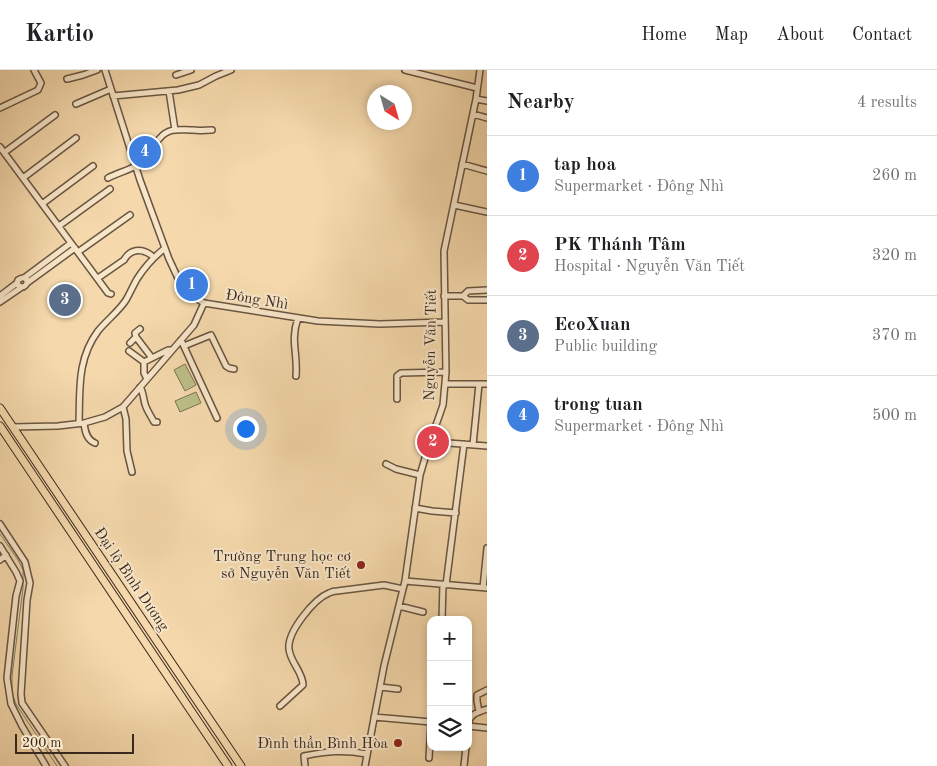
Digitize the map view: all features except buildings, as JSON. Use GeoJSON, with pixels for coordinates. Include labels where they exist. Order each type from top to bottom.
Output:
{"type":"FeatureCollection","features":[{"type":"Feature","properties":{"kind":"highway","name":"Đại lộ Bình Dương"},"geometry":{"type":"LineString","coordinates":[[0,408],[241,766]]}},
{"type":"Feature","properties":{"kind":"highway","name":"Đại lộ Bình Dương"},"geometry":{"type":"LineString","coordinates":[[0,426],[228,766]]}},
{"type":"Feature","properties":{"kind":"highway"},"geometry":{"type":"LineString","coordinates":[[210,740],[219,733]]}},
{"type":"Feature","properties":{"kind":"street"},"geometry":{"type":"LineString","coordinates":[[0,108],[38,90],[41,84],[34,70]]}},
{"type":"Feature","properties":{"kind":"street"},"geometry":{"type":"LineString","coordinates":[[68,79],[97,70]]}},
{"type":"Feature","properties":{"kind":"street","name":"Đông Nhì"},"geometry":{"type":"LineString","coordinates":[[105,70],[165,248],[184,291],[204,303],[318,321],[380,324],[444,322]]}},
{"type":"Feature","properties":{"kind":"street"},"geometry":{"type":"LineString","coordinates":[[176,75],[191,70]]}},
{"type":"Feature","properties":{"kind":"street"},"geometry":{"type":"LineString","coordinates":[[113,96],[178,90],[199,85],[215,73],[231,70]]}},
{"type":"Feature","properties":{"kind":"street"},"geometry":{"type":"LineString","coordinates":[[405,70],[477,88]]}},
{"type":"Feature","properties":{"kind":"street","name":"Nguyễn Văn Tiết"},"geometry":{"type":"LineString","coordinates":[[365,766],[386,653],[405,581],[420,475],[443,405],[446,372],[444,252],[476,99],[480,70]]}},
{"type":"Feature","properties":{"kind":"street"},"geometry":{"type":"LineString","coordinates":[[76,104],[110,89]]}},
{"type":"Feature","properties":{"kind":"street"},"geometry":{"type":"LineString","coordinates":[[169,91],[175,130]]}},
{"type":"Feature","properties":{"kind":"street"},"geometry":{"type":"LineString","coordinates":[[476,99],[487,101]]}},
{"type":"Feature","properties":{"kind":"street"},"geometry":{"type":"LineString","coordinates":[[473,114],[487,118]]}},
{"type":"Feature","properties":{"kind":"street"},"geometry":{"type":"LineString","coordinates":[[4,152],[55,115]]}},
{"type":"Feature","properties":{"kind":"street"},"geometry":{"type":"LineString","coordinates":[[108,178],[136,166],[166,132],[178,128],[212,130]]}},
{"type":"Feature","properties":{"kind":"street"},"geometry":{"type":"LineString","coordinates":[[23,178],[76,138]]}},
{"type":"Feature","properties":{"kind":"street"},"geometry":{"type":"LineString","coordinates":[[0,147],[111,294]]}},
{"type":"Feature","properties":{"kind":"street"},"geometry":{"type":"LineString","coordinates":[[462,164],[487,170]]}},
{"type":"Feature","properties":{"kind":"street"},"geometry":{"type":"LineString","coordinates":[[42,204],[93,166]]}},
{"type":"Feature","properties":{"kind":"street"},"geometry":{"type":"LineString","coordinates":[[59,226],[110,188]]}},
{"type":"Feature","properties":{"kind":"street"},"geometry":{"type":"LineString","coordinates":[[454,205],[487,212]]}},
{"type":"Feature","properties":{"kind":"street"},"geometry":{"type":"LineString","coordinates":[[0,296],[130,215]]}},
{"type":"Feature","properties":{"kind":"street"},"geometry":{"type":"LineString","coordinates":[[96,444],[89,439],[81,423],[80,379],[89,346],[99,330],[126,300],[138,277],[155,256],[165,248]]}},
{"type":"Feature","properties":{"kind":"street"},"geometry":{"type":"LineString","coordinates":[[98,278],[134,251],[140,250],[152,254]]}},
{"type":"Feature","properties":{"kind":"street"},"geometry":{"type":"LineString","coordinates":[[0,302],[23,283]]}},
{"type":"Feature","properties":{"kind":"street"},"geometry":{"type":"LineString","coordinates":[[463,296],[468,291],[487,290]]}},
{"type":"Feature","properties":{"kind":"street"},"geometry":{"type":"LineString","coordinates":[[444,296],[463,296],[468,300],[487,300]]}},
{"type":"Feature","properties":{"kind":"street"},"geometry":{"type":"LineString","coordinates":[[13,427],[58,426],[81,423],[105,417],[123,406],[194,325],[204,303]]}},
{"type":"Feature","properties":{"kind":"street"},"geometry":{"type":"LineString","coordinates":[[296,376],[294,336],[298,318]]}},
{"type":"Feature","properties":{"kind":"street"},"geometry":{"type":"LineString","coordinates":[[130,342],[136,337],[136,333],[140,329]]}},
{"type":"Feature","properties":{"kind":"street"},"geometry":{"type":"LineString","coordinates":[[184,346],[211,335],[226,366],[234,369]]}},
{"type":"Feature","properties":{"kind":"street"},"geometry":{"type":"LineString","coordinates":[[136,337],[152,358]]}},
{"type":"Feature","properties":{"kind":"street"},"geometry":{"type":"LineString","coordinates":[[181,340],[217,418]]}},
{"type":"Feature","properties":{"kind":"street"},"geometry":{"type":"LineString","coordinates":[[144,362],[168,350],[173,350]]}},
{"type":"Feature","properties":{"kind":"street"},"geometry":{"type":"LineString","coordinates":[[129,351],[144,362]]}},
{"type":"Feature","properties":{"kind":"street"},"geometry":{"type":"LineString","coordinates":[[144,362],[144,373],[147,379]]}},
{"type":"Feature","properties":{"kind":"street"},"geometry":{"type":"LineString","coordinates":[[397,399],[397,380],[401,373],[446,372]]}},
{"type":"Feature","properties":{"kind":"street"},"geometry":{"type":"LineString","coordinates":[[445,384],[487,384]]}},
{"type":"Feature","properties":{"kind":"street"},"geometry":{"type":"LineString","coordinates":[[473,445],[479,384]]}},
{"type":"Feature","properties":{"kind":"street"},"geometry":{"type":"LineString","coordinates":[[140,387],[146,406],[154,422],[157,422]]}},
{"type":"Feature","properties":{"kind":"street"},"geometry":{"type":"LineString","coordinates":[[123,406],[126,419],[127,451],[132,472]]}},
{"type":"Feature","properties":{"kind":"street"},"geometry":{"type":"LineString","coordinates":[[432,437],[450,443],[487,446]]}},
{"type":"Feature","properties":{"kind":"street"},"geometry":{"type":"LineString","coordinates":[[442,616],[464,444]]}},
{"type":"Feature","properties":{"kind":"street"},"geometry":{"type":"LineString","coordinates":[[386,464],[420,475]]}},
{"type":"Feature","properties":{"kind":"street"},"geometry":{"type":"LineString","coordinates":[[416,508],[456,513]]}},
{"type":"Feature","properties":{"kind":"street"},"geometry":{"type":"LineString","coordinates":[[0,524],[25,562],[30,583],[27,600],[22,703],[65,766]]}},
{"type":"Feature","properties":{"kind":"street"},"geometry":{"type":"LineString","coordinates":[[0,546],[20,582],[16,596],[7,678],[11,704],[46,766]]}},
{"type":"Feature","properties":{"kind":"street"},"geometry":{"type":"LineString","coordinates":[[405,581],[485,588],[487,548]]}},
{"type":"Feature","properties":{"kind":"street"},"geometry":{"type":"LineString","coordinates":[[0,560],[6,555]]}},
{"type":"Feature","properties":{"kind":"street"},"geometry":{"type":"LineString","coordinates":[[280,706],[304,685],[288,647],[301,618],[317,602],[330,592],[336,591],[384,585],[403,588]]}},
{"type":"Feature","properties":{"kind":"street"},"geometry":{"type":"LineString","coordinates":[[399,606],[423,612]]}},
{"type":"Feature","properties":{"kind":"street"},"geometry":{"type":"LineString","coordinates":[[380,687],[398,689]]}},
{"type":"Feature","properties":{"kind":"street"},"geometry":{"type":"LineString","coordinates":[[479,712],[477,695],[487,690]]}},
{"type":"Feature","properties":{"kind":"street"},"geometry":{"type":"LineString","coordinates":[[472,716],[487,709]]}},
{"type":"Feature","properties":{"kind":"street"},"geometry":{"type":"LineString","coordinates":[[374,717],[427,722]]}},
{"type":"Feature","properties":{"kind":"street"},"geometry":{"type":"LineString","coordinates":[[472,726],[487,728]]}},
{"type":"Feature","properties":{"kind":"street"},"geometry":{"type":"LineString","coordinates":[[305,766],[304,756],[326,751],[342,750],[368,754]]}},
{"type":"Feature","properties":{"kind":"street"},"geometry":{"type":"LineString","coordinates":[[429,751],[429,758]]}},
{"type":"Feature","properties":{"kind":"street"},"geometry":{"type":"LineString","coordinates":[[464,766],[466,751]]}},
{"type":"Feature","properties":{"kind":"green space"},"geometry":{"type":"Polygon","coordinates":[[[185,364],[196,385],[185,391],[174,370],[185,364]]]}},
{"type":"Feature","properties":{"kind":"green space"},"geometry":{"type":"Polygon","coordinates":[[[196,392],[201,403],[180,412],[175,401],[196,392]]]}},
{"type":"Feature","properties":{"kind":"waterway"},"geometry":{"type":"LineString","coordinates":[[0,534],[23,570],[23,588],[12,676],[12,693],[16,704],[57,766]]}},
{"type":"Feature","properties":{"kind":"place","name":"trong tuan"},"geometry":{"type":"Point","coordinates":[145,152]}},
{"type":"Feature","properties":{"kind":"place","name":"tap hoa"},"geometry":{"type":"Point","coordinates":[192,285]}},
{"type":"Feature","properties":{"kind":"place","name":"EcoXuan"},"geometry":{"type":"Point","coordinates":[65,300]}},
{"type":"Feature","properties":{"kind":"place","name":"PK Thánh Tâm"},"geometry":{"type":"Point","coordinates":[433,442]}},
{"type":"Feature","properties":{"kind":"place","name":"Trường Trung học cơ sở Nguyễn Văn Tiết"},"geometry":{"type":"Point","coordinates":[361,565]}},
{"type":"Feature","properties":{"kind":"place","name":"Đình thần Bình Hòa"},"geometry":{"type":"Point","coordinates":[398,743]}}]}
